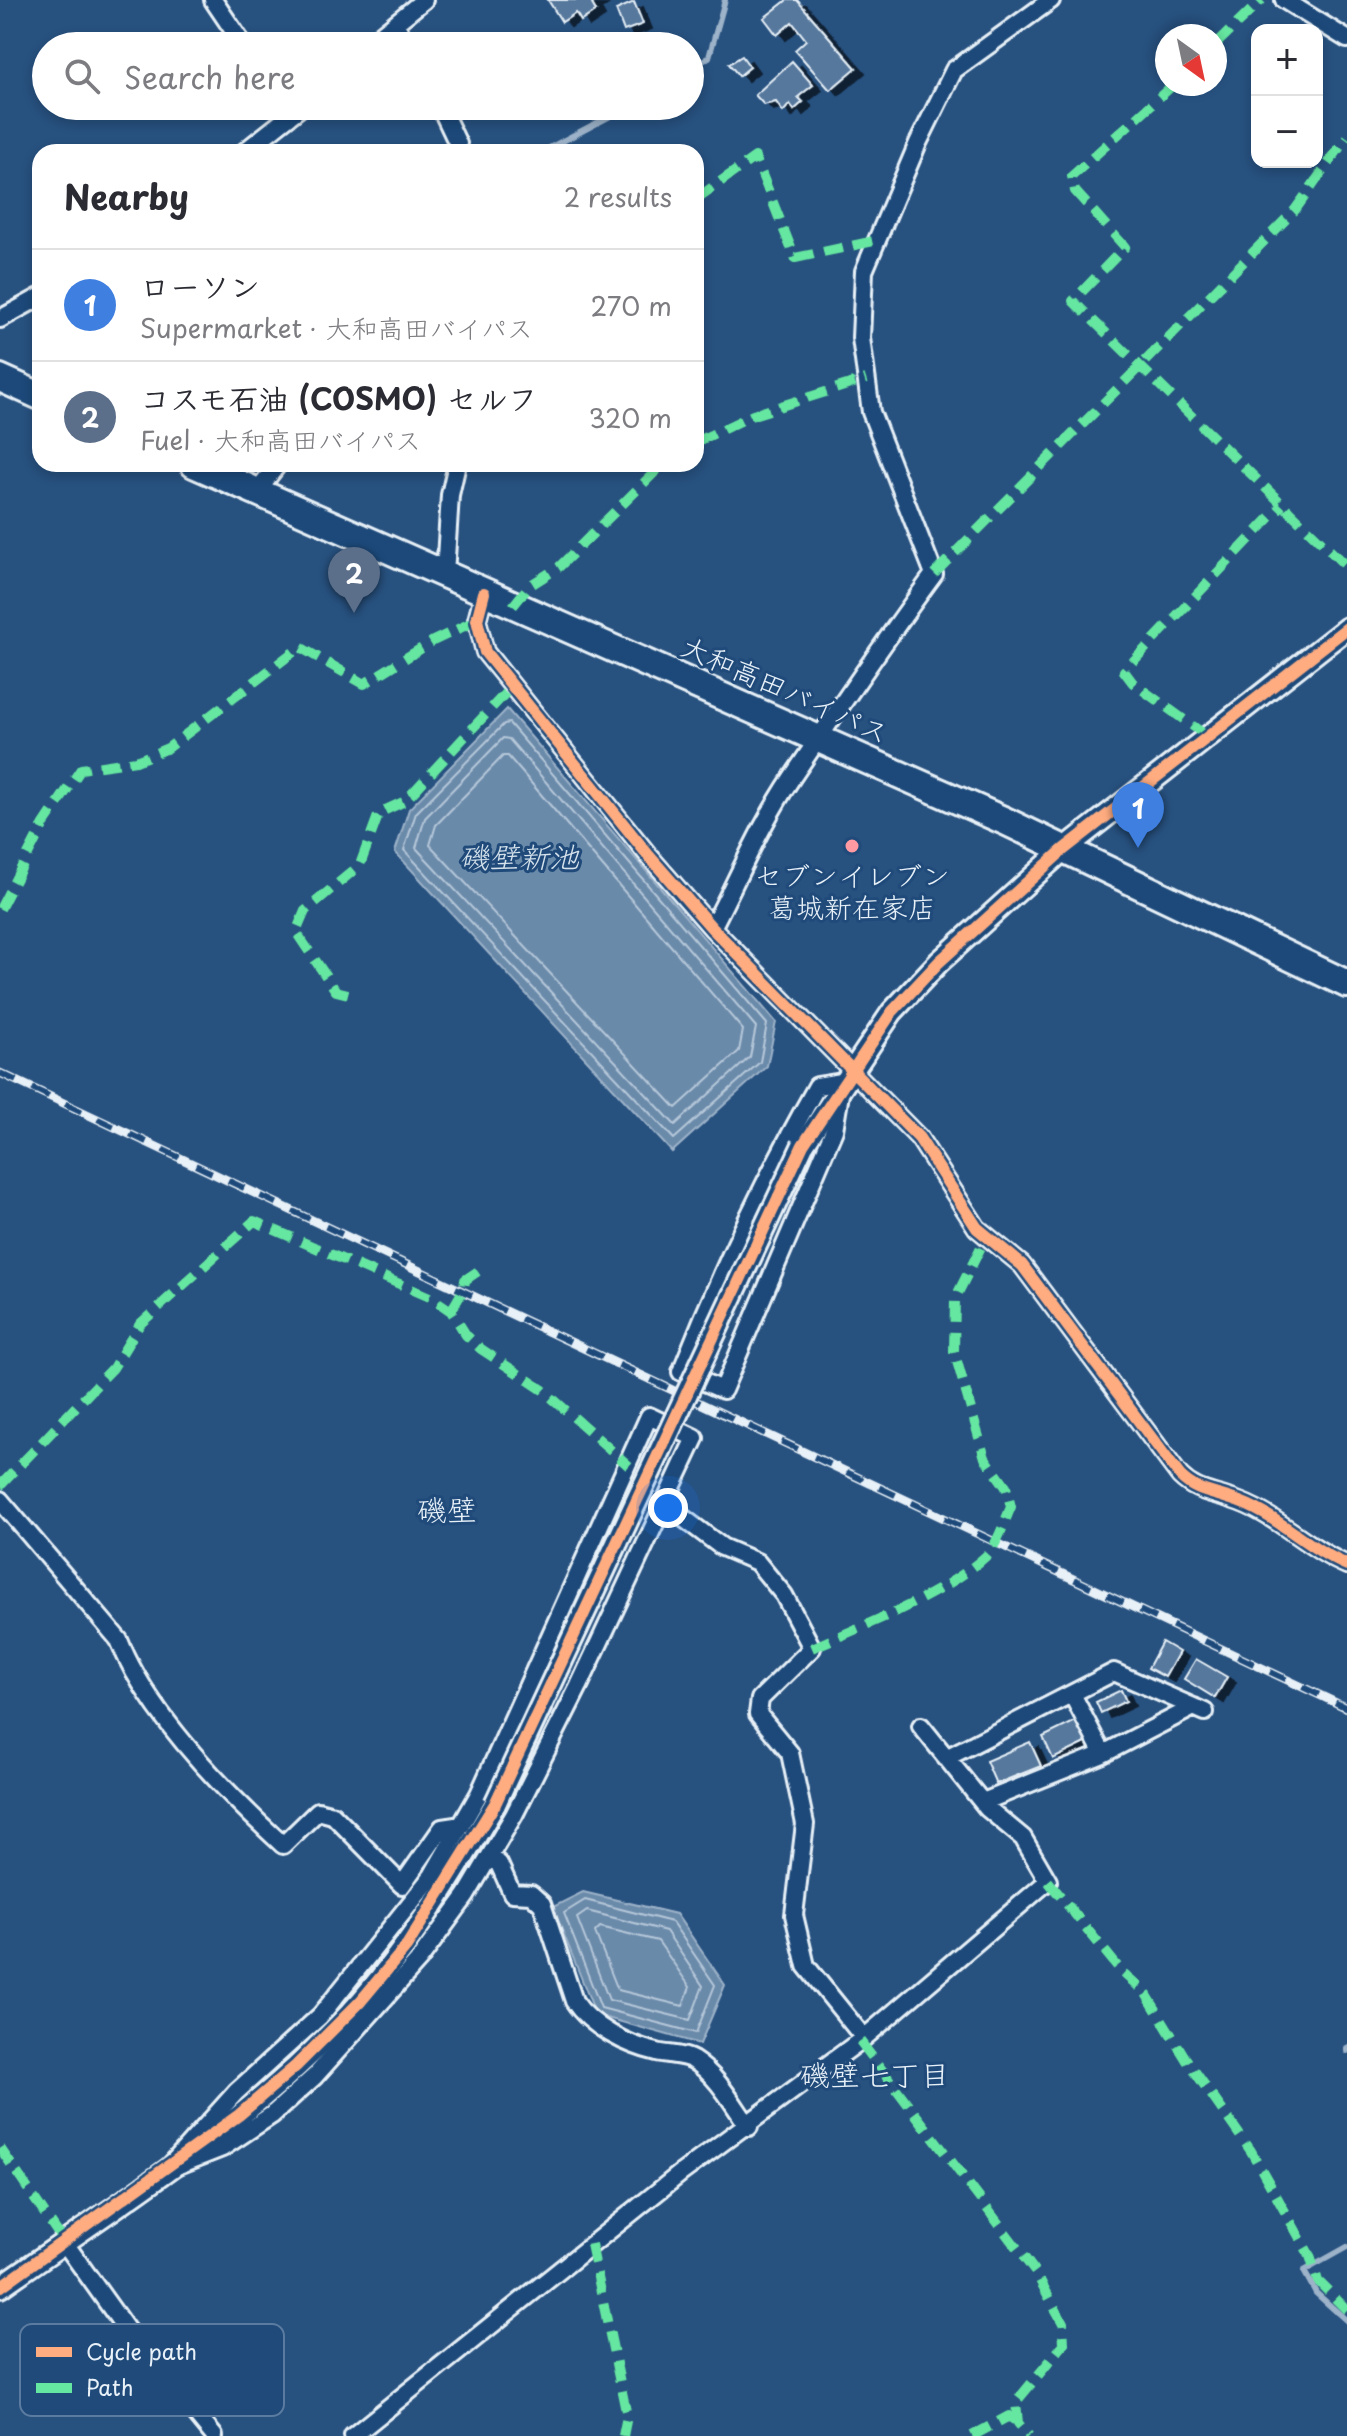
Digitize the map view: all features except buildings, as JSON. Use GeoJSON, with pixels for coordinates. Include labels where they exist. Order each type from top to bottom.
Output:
{"type":"FeatureCollection","features":[{"type":"Feature","properties":{"kind":"highway"},"geometry":{"type":"LineString","coordinates":[[0,378],[32,392]]}},
{"type":"Feature","properties":{"kind":"highway","name":"大和高田バイパス"},"geometry":{"type":"LineString","coordinates":[[213,472],[1005,821],[1347,984]]}},
{"type":"Feature","properties":{"kind":"street"},"geometry":{"type":"LineString","coordinates":[[213,0],[235,32]]}},
{"type":"Feature","properties":{"kind":"street"},"geometry":{"type":"LineString","coordinates":[[386,32],[424,0]]}},
{"type":"Feature","properties":{"kind":"street"},"geometry":{"type":"LineString","coordinates":[[712,928],[792,777],[820,741],[863,670],[934,574],[871,412],[861,338],[864,271],[918,143],[954,70],[1051,0]]}},
{"type":"Feature","properties":{"kind":"street"},"geometry":{"type":"LineString","coordinates":[[1284,0],[1347,39]]}},
{"type":"Feature","properties":{"kind":"street"},"geometry":{"type":"LineString","coordinates":[[396,25],[400,32]]}},
{"type":"Feature","properties":{"kind":"street"},"geometry":{"type":"LineString","coordinates":[[253,144],[280,120]]}},
{"type":"Feature","properties":{"kind":"street"},"geometry":{"type":"LineString","coordinates":[[447,120],[458,144]]}},
{"type":"Feature","properties":{"kind":"street"},"geometry":{"type":"LineString","coordinates":[[0,319],[32,301]]}},
{"type":"Feature","properties":{"kind":"street"},"geometry":{"type":"LineString","coordinates":[[257,491],[272,472]]}},
{"type":"Feature","properties":{"kind":"street"},"geometry":{"type":"LineString","coordinates":[[445,574],[450,495],[455,472]]}},
{"type":"Feature","properties":{"kind":"street"},"geometry":{"type":"LineString","coordinates":[[484,593],[477,620],[485,652],[649,856],[712,928],[846,1076],[919,1138],[977,1228],[1022,1265],[1180,1476],[1194,1489],[1234,1499],[1272,1517],[1327,1557],[1347,1565]]}},
{"type":"Feature","properties":{"kind":"street"},"geometry":{"type":"LineString","coordinates":[[0,2287],[166,2170],[273,2086],[360,2002],[406,1947],[495,1804],[803,1145],[846,1076],[892,1012],[939,962],[1063,850],[1347,628]]}},
{"type":"Feature","properties":{"kind":"street"},"geometry":{"type":"LineString","coordinates":[[846,1076],[834,1130],[723,1390],[681,1372],[724,1263],[788,1137],[817,1086],[846,1076]]}},
{"type":"Feature","properties":{"kind":"street"},"geometry":{"type":"LineString","coordinates":[[649,1416],[695,1438],[579,1686],[466,1896],[419,1960],[315,2076],[272,2115],[222,2148],[166,2170],[236,2092],[320,2016],[400,1918],[462,1825],[516,1716],[649,1416]]}},
{"type":"Feature","properties":{"kind":"street"},"geometry":{"type":"LineString","coordinates":[[0,1500],[119,1640],[129,1666],[172,1725],[244,1810],[283,1845],[318,1811],[333,1815],[402,1885],[442,1828],[462,1825]]}},
{"type":"Feature","properties":{"kind":"street"},"geometry":{"type":"LineString","coordinates":[[666,1505],[722,1547],[757,1562],[784,1595],[812,1648],[760,1699],[758,1714],[790,1753],[805,1824],[794,1915],[806,1966],[864,2038]]}},
{"type":"Feature","properties":{"kind":"street"},"geometry":{"type":"LineString","coordinates":[[946,1758],[1114,1672],[1199,1710],[1103,1754],[983,1802]]}},
{"type":"Feature","properties":{"kind":"street"},"geometry":{"type":"LineString","coordinates":[[1072,1694],[1103,1754]]}},
{"type":"Feature","properties":{"kind":"street"},"geometry":{"type":"LineString","coordinates":[[353,2436],[591,2244],[864,2038],[1048,1881],[1023,1838],[983,1802],[921,1726]]}},
{"type":"Feature","properties":{"kind":"street"},"geometry":{"type":"LineString","coordinates":[[490,1856],[499,1864],[512,1893],[531,1894],[542,1904],[574,2001],[583,2014],[592,2023],[654,2052],[690,2058],[712,2074],[749,2127]]}},
{"type":"Feature","properties":{"kind":"street"},"geometry":{"type":"LineString","coordinates":[[64,2242],[122,2324]]}},
{"type":"Feature","properties":{"kind":"street"},"geometry":{"type":"LineString","coordinates":[[198,2416],[214,2436]]}},
{"type":"Feature","properties":{"kind":"water","name":"磯壁新池"},"geometry":{"type":"Polygon","coordinates":[[[507,709],[776,1022],[767,1066],[672,1152],[395,852],[409,809],[507,709]]]}},
{"type":"Feature","properties":{"kind":"water"},"geometry":{"type":"Polygon","coordinates":[[[583,1892],[676,1914],[725,1985],[700,2044],[596,2015],[553,1907],[583,1892]]]}},
{"type":"Feature","properties":{"kind":"waterway"},"geometry":{"type":"LineString","coordinates":[[704,60],[709,57],[725,0]]}},
{"type":"Feature","properties":{"kind":"waterway"},"geometry":{"type":"LineString","coordinates":[[557,144],[603,120]]}},
{"type":"Feature","properties":{"kind":"waterway"},"geometry":{"type":"LineString","coordinates":[[1347,2247],[1304,2271],[1316,2293],[1347,2321]]}},
{"type":"Feature","properties":{"kind":"railway"},"geometry":{"type":"LineString","coordinates":[[0,1073],[1347,1708]]}},
{"type":"Feature","properties":{"kind":"marked path"},"geometry":{"type":"LineString","coordinates":[[1227,34],[1262,0]]}},
{"type":"Feature","properties":{"kind":"marked path"},"geometry":{"type":"LineString","coordinates":[[1161,96],[1072,176],[1075,191],[1125,247],[1073,301],[1347,567]]}},
{"type":"Feature","properties":{"kind":"marked path"},"geometry":{"type":"LineString","coordinates":[[934,574],[1295,210],[1347,137]]}},
{"type":"Feature","properties":{"kind":"marked path"},"geometry":{"type":"LineString","coordinates":[[704,193],[755,157],[795,258],[879,240]]}},
{"type":"Feature","properties":{"kind":"marked path"},"geometry":{"type":"LineString","coordinates":[[704,438],[753,415],[866,379]]}},
{"type":"Feature","properties":{"kind":"marked path"},"geometry":{"type":"LineString","coordinates":[[513,606],[529,586],[559,567],[655,472]]}},
{"type":"Feature","properties":{"kind":"marked path"},"geometry":{"type":"LineString","coordinates":[[1208,737],[1133,683],[1124,671],[1282,505]]}},
{"type":"Feature","properties":{"kind":"marked path"},"geometry":{"type":"LineString","coordinates":[[0,909],[44,824],[81,769],[136,761],[168,748],[300,647],[364,684],[433,641],[477,620]]}},
{"type":"Feature","properties":{"kind":"marked path"},"geometry":{"type":"LineString","coordinates":[[348,994],[336,991],[296,932],[305,911],[360,865],[379,813],[405,801],[512,686]]}},
{"type":"Feature","properties":{"kind":"marked path"},"geometry":{"type":"LineString","coordinates":[[0,1486],[113,1368],[140,1324],[254,1221],[432,1298],[451,1311],[466,1335],[481,1349],[543,1390],[629,1466]]}},
{"type":"Feature","properties":{"kind":"marked path"},"geometry":{"type":"LineString","coordinates":[[812,1648],[949,1584],[986,1556],[1000,1533],[1011,1507],[1006,1487],[985,1458],[954,1351],[955,1299],[987,1235]]}},
{"type":"Feature","properties":{"kind":"marked path"},"geometry":{"type":"LineString","coordinates":[[451,1311],[464,1289],[465,1280],[484,1267]]}},
{"type":"Feature","properties":{"kind":"marked path"},"geometry":{"type":"LineString","coordinates":[[1048,1881],[1122,1972],[1145,1992],[1186,2059],[1251,2151],[1310,2256],[1318,2281],[1347,2310]]}},
{"type":"Feature","properties":{"kind":"marked path"},"geometry":{"type":"LineString","coordinates":[[860,2041],[1036,2273],[1063,2323],[1064,2344],[1016,2402],[1018,2423],[1029,2436]]}},
{"type":"Feature","properties":{"kind":"marked path"},"geometry":{"type":"LineString","coordinates":[[0,2148],[64,2242]]}},
{"type":"Feature","properties":{"kind":"marked path"},"geometry":{"type":"LineString","coordinates":[[591,2244],[627,2416],[623,2436]]}},
{"type":"Feature","properties":{"kind":"marked path"},"geometry":{"type":"LineString","coordinates":[[972,2436],[1009,2416],[1018,2423]]}},
{"type":"Feature","properties":{"kind":"cycle path"},"geometry":{"type":"LineString","coordinates":[[484,593],[477,620],[485,652],[649,856],[712,928],[919,1138],[977,1228],[1022,1265],[1180,1476],[1198,1488],[1262,1512],[1347,1565]]}},
{"type":"Feature","properties":{"kind":"cycle path"},"geometry":{"type":"LineString","coordinates":[[0,2287],[239,2115],[296,2066],[360,2002],[406,1947],[495,1804],[803,1145],[892,1012],[939,962],[1063,850],[1347,628]]}},
{"type":"Feature","properties":{"kind":"place","name":"コスモ石油 (COSMO) セルフ"},"geometry":{"type":"Point","coordinates":[354,613]}},
{"type":"Feature","properties":{"kind":"place","name":"セブンイレブン 葛城新在家店"},"geometry":{"type":"Point","coordinates":[852,846]}},
{"type":"Feature","properties":{"kind":"place","name":"ローソン"},"geometry":{"type":"Point","coordinates":[1138,848]}},
{"type":"Feature","properties":{"kind":"district","name":"磯壁"},"geometry":{"type":"Point","coordinates":[447,1511]}},
{"type":"Feature","properties":{"kind":"district","name":"磯壁七丁目"},"geometry":{"type":"Point","coordinates":[875,2076]}}]}
